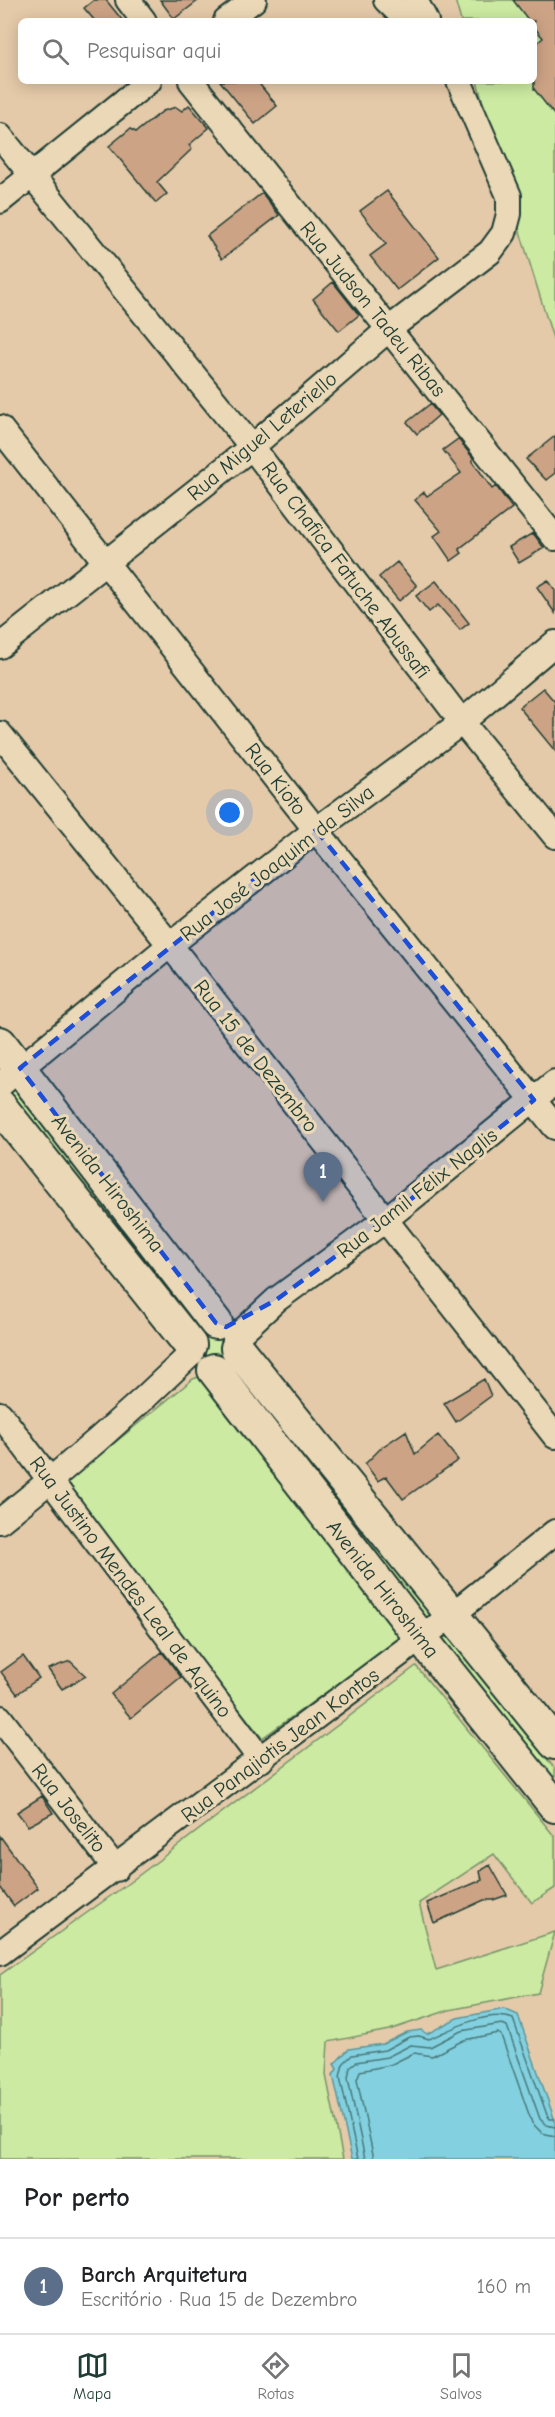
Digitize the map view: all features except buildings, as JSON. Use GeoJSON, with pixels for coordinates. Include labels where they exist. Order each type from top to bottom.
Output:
{"type":"FeatureCollection","features":[{"type":"Feature","properties":{"kind":"main road","name":"Avenida Hiroshima"},"geometry":{"type":"LineString","coordinates":[[0,1043],[10,1076],[228,1334],[555,1743]]}},
{"type":"Feature","properties":{"kind":"main road","name":"Avenida Hiroshima"},"geometry":{"type":"LineString","coordinates":[[0,1106],[555,1806]]}},
{"type":"Feature","properties":{"kind":"main road"},"geometry":{"type":"LineString","coordinates":[[201,1327],[228,1334],[232,1360],[221,1369],[199,1359],[192,1338],[201,1327]]}},
{"type":"Feature","properties":{"kind":"street"},"geometry":{"type":"LineString","coordinates":[[128,0],[142,18]]}},
{"type":"Feature","properties":{"kind":"street"},"geometry":{"type":"LineString","coordinates":[[230,18],[254,0]]}},
{"type":"Feature","properties":{"kind":"street"},"geometry":{"type":"LineString","coordinates":[[386,0],[405,18]]}},
{"type":"Feature","properties":{"kind":"street"},"geometry":{"type":"LineString","coordinates":[[415,0],[424,18]]}},
{"type":"Feature","properties":{"kind":"street"},"geometry":{"type":"LineString","coordinates":[[0,201],[145,84]]}},
{"type":"Feature","properties":{"kind":"street","name":"Rua Judson Tadeu Ribas"},"geometry":{"type":"LineString","coordinates":[[193,84],[555,538]]}},
{"type":"Feature","properties":{"kind":"street","name":"Rua Miguel Leteriello"},"geometry":{"type":"LineString","coordinates":[[0,646],[252,447],[389,329],[490,252],[504,233],[509,214],[509,196],[460,84]]}},
{"type":"Feature","properties":{"kind":"street","name":"Rua Chafica Fatuche Abussafi"},"geometry":{"type":"LineString","coordinates":[[0,136],[252,447],[462,722],[555,836]]}},
{"type":"Feature","properties":{"kind":"street","name":"Rua Kioto"},"geometry":{"type":"LineString","coordinates":[[0,428],[316,830],[555,1127]]}},
{"type":"Feature","properties":{"kind":"street","name":"Rua José Joaquim da Silva"},"geometry":{"type":"LineString","coordinates":[[10,1076],[170,945],[316,830],[462,722],[555,643]]}},
{"type":"Feature","properties":{"kind":"street","name":"Rua 15 de Dezembro"},"geometry":{"type":"LineString","coordinates":[[0,734],[170,945],[555,1436]]}},
{"type":"Feature","properties":{"kind":"street","name":"Rua Jamil Félix Naglis"},"geometry":{"type":"LineString","coordinates":[[228,1334],[385,1220],[555,1082]]}},
{"type":"Feature","properties":{"kind":"street"},"geometry":{"type":"LineString","coordinates":[[0,1521],[143,1401],[199,1359]]}},
{"type":"Feature","properties":{"kind":"street","name":"Rua Justino Mendes Leal de Aquino"},"geometry":{"type":"LineString","coordinates":[[0,1414],[261,1760]]}},
{"type":"Feature","properties":{"kind":"street","name":"Rua Panajiotis Jean Kontos"},"geometry":{"type":"LineString","coordinates":[[0,1953],[261,1760],[453,1614],[555,1532]]}},
{"type":"Feature","properties":{"kind":"street","name":"Rua Joselito"},"geometry":{"type":"LineString","coordinates":[[0,1718],[116,1869]]}},
{"type":"Feature","properties":{"kind":"highlighted area"},"geometry":{"type":"Polygon","coordinates":[[[316,830],[534,1100],[385,1220],[276,1300],[226,1327],[216,1323],[20,1068],[316,830]]]}},
{"type":"Feature","properties":{"kind":"green space"},"geometry":{"type":"Polygon","coordinates":[[[455,0],[555,0],[555,345],[509,196],[478,84],[537,84],[537,18],[460,18],[455,0]]]}},
{"type":"Feature","properties":{"kind":"green space"},"geometry":{"type":"Polygon","coordinates":[[[0,1061],[70,1159],[99,1185],[207,1321],[189,1336],[0,1095],[0,1061]]]}},
{"type":"Feature","properties":{"kind":"green space"},"geometry":{"type":"Polygon","coordinates":[[[209,1330],[227,1336],[228,1355],[223,1360],[204,1361],[199,1356],[198,1337],[209,1330]]]}},
{"type":"Feature","properties":{"kind":"green space"},"geometry":{"type":"Polygon","coordinates":[[[242,1366],[432,1614],[421,1624],[225,1378],[242,1366]]]}},
{"type":"Feature","properties":{"kind":"green space"},"geometry":{"type":"Polygon","coordinates":[[[202,1376],[402,1638],[262,1738],[63,1485],[193,1379],[202,1376]]]}},
{"type":"Feature","properties":{"kind":"green space"},"geometry":{"type":"Polygon","coordinates":[[[449,1636],[555,1769],[555,1793],[437,1644],[442,1638],[449,1636]]]}},
{"type":"Feature","properties":{"kind":"green space"},"geometry":{"type":"Polygon","coordinates":[[[416,1666],[555,1837],[555,1888],[532,1903],[494,1854],[419,1903],[436,1970],[555,1932],[538,1993],[449,2010],[389,2030],[328,2042],[326,2075],[343,2159],[0,2159],[0,1975],[126,1885],[416,1666]]]}},
{"type":"Feature","properties":{"kind":"water"},"geometry":{"type":"Polygon","coordinates":[[[504,2009],[518,2015],[555,2121],[555,2159],[352,2159],[333,2075],[337,2069],[334,2064],[349,2049],[383,2044],[407,2032],[421,2030],[427,2034],[457,2018],[504,2009]]]}},
{"type":"Feature","properties":{"kind":"place","name":"Barch Arquitetura"},"geometry":{"type":"Point","coordinates":[323,1202]}}]}
